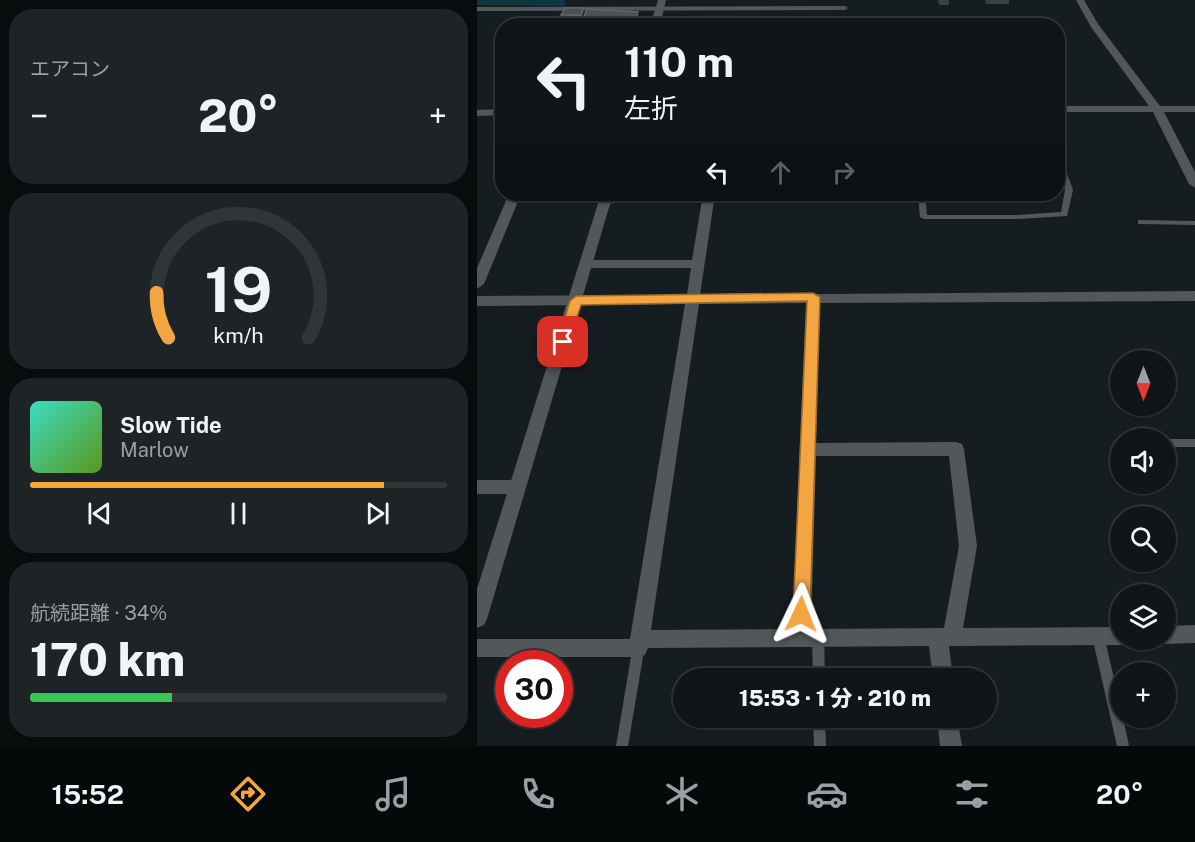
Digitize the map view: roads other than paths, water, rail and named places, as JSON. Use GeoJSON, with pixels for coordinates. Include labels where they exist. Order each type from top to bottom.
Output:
{"type":"FeatureCollection","features":[{"type":"Feature","properties":{"kind":"street"},"geometry":{"type":"LineString","coordinates":[[1080,0],[1094,25],[1157,109],[1195,184]]}},
{"type":"Feature","properties":{"kind":"street"},"geometry":{"type":"LineString","coordinates":[[1065,109],[1195,109]]}},
{"type":"Feature","properties":{"kind":"street"},"geometry":{"type":"LineString","coordinates":[[477,113],[495,112]]}},
{"type":"Feature","properties":{"kind":"street"},"geometry":{"type":"LineString","coordinates":[[477,284],[512,201]]}},
{"type":"Feature","properties":{"kind":"street"},"geometry":{"type":"LineString","coordinates":[[477,619],[605,201]]}},
{"type":"Feature","properties":{"kind":"street"},"geometry":{"type":"LineString","coordinates":[[639,643],[708,201]]}},
{"type":"Feature","properties":{"kind":"street"},"geometry":{"type":"LineString","coordinates":[[587,264],[699,264]]}},
{"type":"Feature","properties":{"kind":"street"},"geometry":{"type":"LineString","coordinates":[[477,301],[1195,296]]}},
{"type":"Feature","properties":{"kind":"street"},"geometry":{"type":"LineString","coordinates":[[809,637],[807,450],[813,297]]}},
{"type":"Feature","properties":{"kind":"street"},"geometry":{"type":"LineString","coordinates":[[807,450],[956,449],[968,546],[945,636],[943,668]]}},
{"type":"Feature","properties":{"kind":"street"},"geometry":{"type":"LineString","coordinates":[[477,487],[518,487]]}},
{"type":"Feature","properties":{"kind":"street"},"geometry":{"type":"LineString","coordinates":[[1176,635],[1195,634]]}},
{"type":"Feature","properties":{"kind":"street"},"geometry":{"type":"LineString","coordinates":[[477,648],[809,637],[1110,636]]}},
{"type":"Feature","properties":{"kind":"street"},"geometry":{"type":"LineString","coordinates":[[949,728],[951,746]]}},
{"type":"Feature","properties":{"kind":"lane"},"geometry":{"type":"LineString","coordinates":[[477,9],[660,4],[845,8]]}},
{"type":"Feature","properties":{"kind":"lane"},"geometry":{"type":"LineString","coordinates":[[922,201],[924,217],[1017,217],[1064,214],[1069,190],[1065,178]]}},
{"type":"Feature","properties":{"kind":"lane"},"geometry":{"type":"LineString","coordinates":[[1141,222],[1195,223]]}},
{"type":"Feature","properties":{"kind":"lane"},"geometry":{"type":"LineString","coordinates":[[1176,443],[1195,443]]}},
{"type":"Feature","properties":{"kind":"lane"},"geometry":{"type":"LineString","coordinates":[[1098,636],[1123,746]]}},
{"type":"Feature","properties":{"kind":"lane"},"geometry":{"type":"LineString","coordinates":[[809,637],[817,668]]}},
{"type":"Feature","properties":{"kind":"lane"},"geometry":{"type":"LineString","coordinates":[[623,746],[639,643]]}},
{"type":"Feature","properties":{"kind":"lane"},"geometry":{"type":"LineString","coordinates":[[819,728],[820,746]]}}]}
